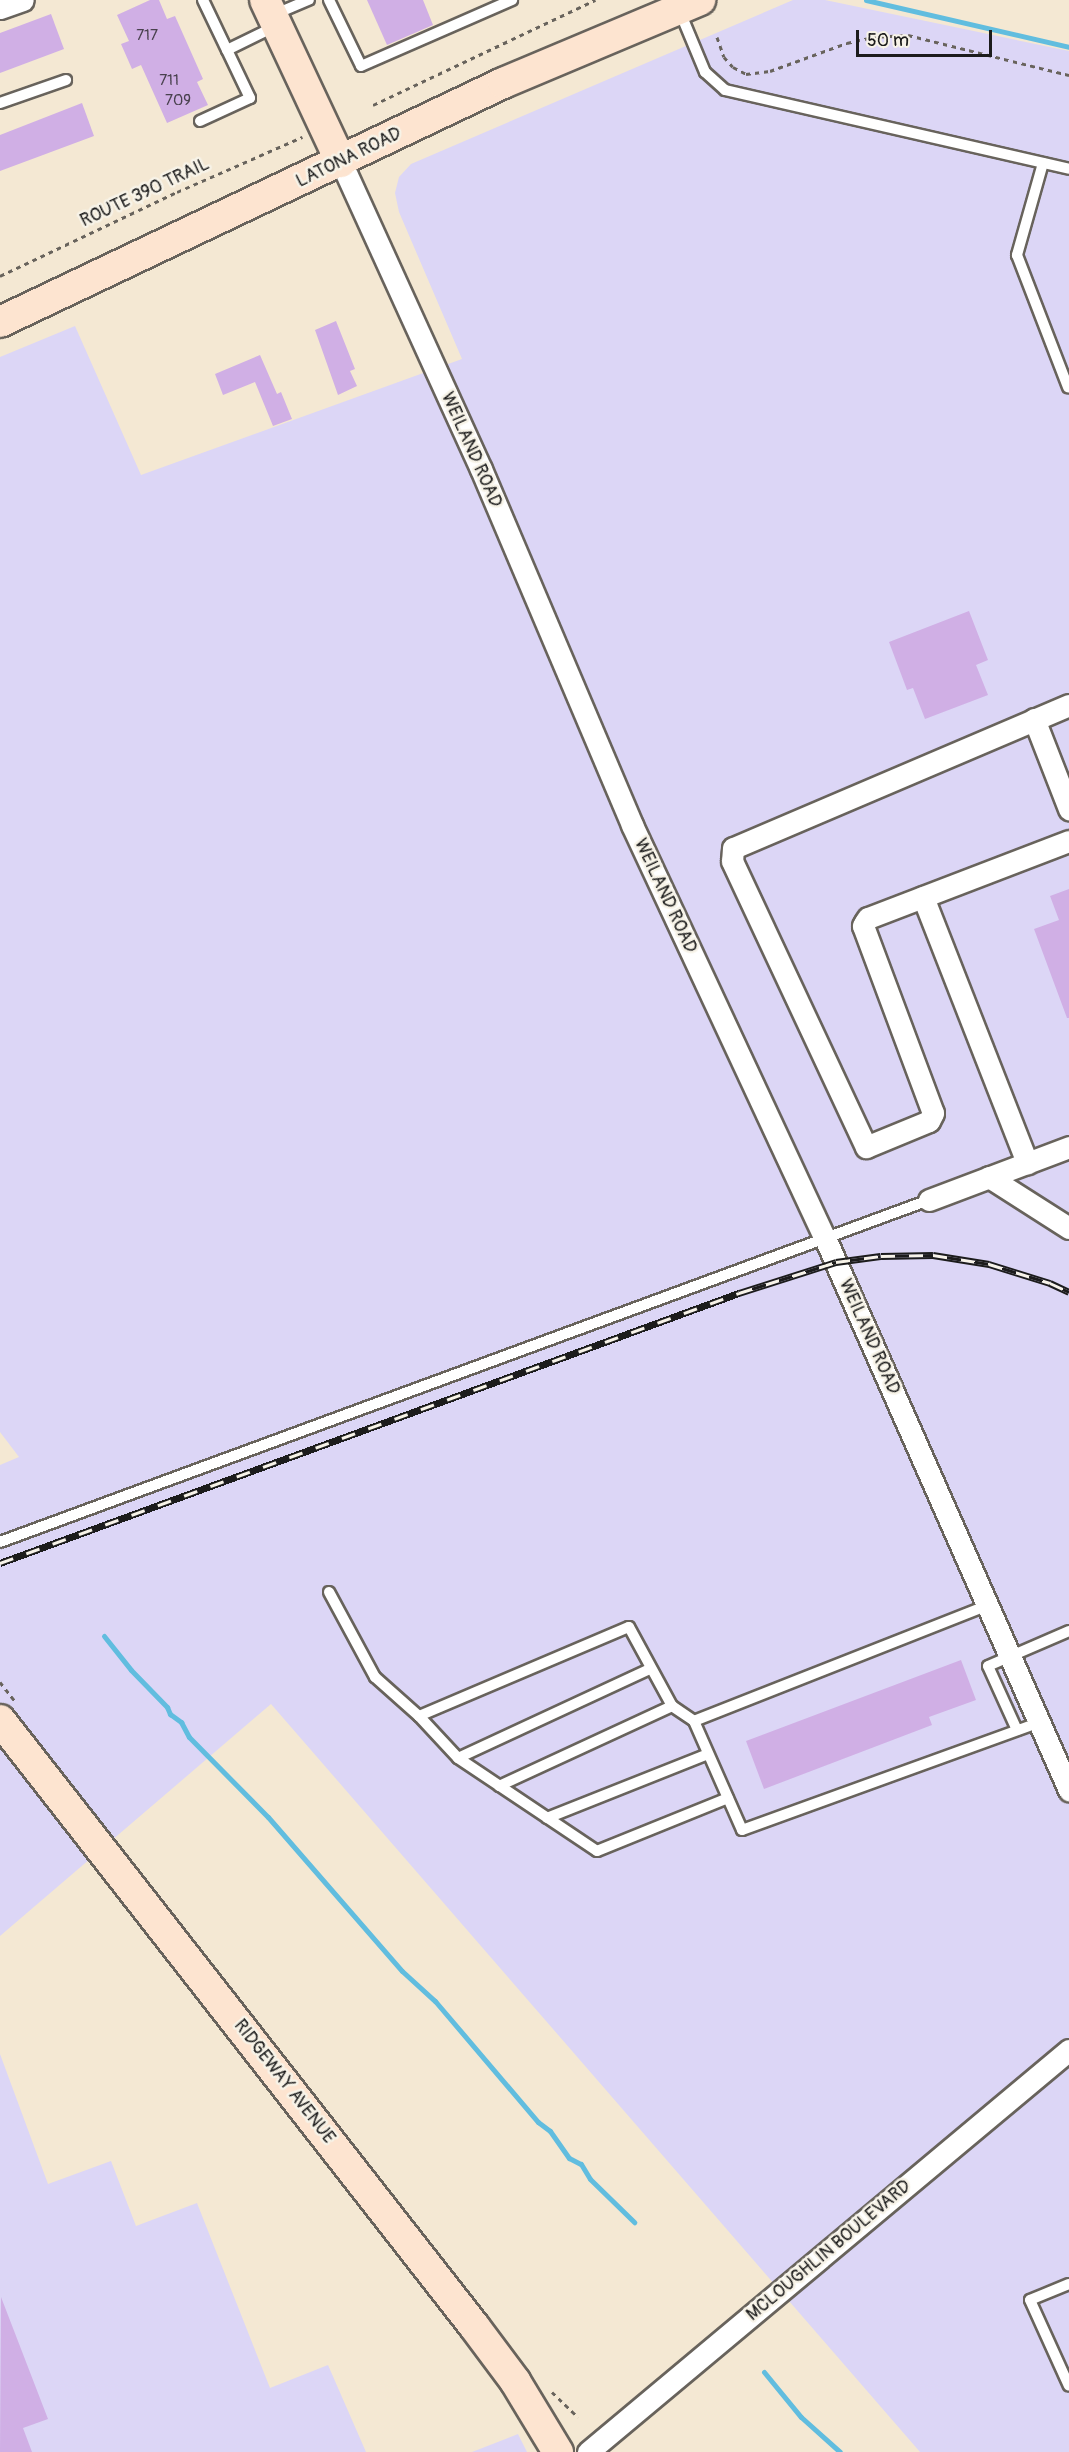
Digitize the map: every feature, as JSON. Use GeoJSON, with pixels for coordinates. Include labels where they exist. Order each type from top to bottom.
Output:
{"type":"FeatureCollection","features":[{"type":"Feature","properties":{"kind":"main road","name":"LATONA ROAD"},"geometry":{"type":"LineString","coordinates":[[0,322],[341,162],[503,83],[689,4]]}},
{"type":"Feature","properties":{"kind":"main road","name":"WEILAND ROAD"},"geometry":{"type":"LineString","coordinates":[[272,14],[341,162]]}},
{"type":"Feature","properties":{"kind":"main road","name":"RIDGEWAY AVENUE"},"geometry":{"type":"LineString","coordinates":[[0,1720],[474,2326],[514,2381],[558,2452]]}},
{"type":"Feature","properties":{"kind":"street"},"geometry":{"type":"LineString","coordinates":[[0,8],[23,0]]}},
{"type":"Feature","properties":{"kind":"street","name":"WEILAND ROAD"},"geometry":{"type":"LineString","coordinates":[[341,162],[481,469],[632,825],[825,1238],[1069,1790]]}},
{"type":"Feature","properties":{"kind":"street"},"geometry":{"type":"LineString","coordinates":[[1069,705],[733,848],[732,861],[866,1147],[929,1121],[933,1113],[863,926],[868,918],[1069,841]]}},
{"type":"Feature","properties":{"kind":"street"},"geometry":{"type":"LineString","coordinates":[[1034,719],[1069,809]]}},
{"type":"Feature","properties":{"kind":"street"},"geometry":{"type":"LineString","coordinates":[[923,897],[1027,1163]]}},
{"type":"Feature","properties":{"kind":"street"},"geometry":{"type":"LineString","coordinates":[[929,1200],[1069,1147]]}},
{"type":"Feature","properties":{"kind":"street"},"geometry":{"type":"LineString","coordinates":[[989,1177],[1069,1228]]}},
{"type":"Feature","properties":{"kind":"street","name":"MCLOUGHLIN BOULEVARD"},"geometry":{"type":"LineString","coordinates":[[588,2452],[1069,2050]]}},
{"type":"Feature","properties":{"kind":"lane"},"geometry":{"type":"LineString","coordinates":[[200,121],[250,98],[203,0]]}},
{"type":"Feature","properties":{"kind":"lane"},"geometry":{"type":"LineString","coordinates":[[227,50],[272,14],[309,0]]}},
{"type":"Feature","properties":{"kind":"lane"},"geometry":{"type":"LineString","coordinates":[[329,0],[361,66],[512,0]]}},
{"type":"Feature","properties":{"kind":"lane"},"geometry":{"type":"LineString","coordinates":[[689,4],[705,72],[725,90],[1069,170]]}},
{"type":"Feature","properties":{"kind":"lane"},"geometry":{"type":"LineString","coordinates":[[0,103],[66,80]]}},
{"type":"Feature","properties":{"kind":"lane"},"geometry":{"type":"LineString","coordinates":[[1043,164],[1017,255],[1068,387]]}},
{"type":"Feature","properties":{"kind":"lane"},"geometry":{"type":"LineString","coordinates":[[0,1542],[929,1200]]}},
{"type":"Feature","properties":{"kind":"lane"},"geometry":{"type":"LineString","coordinates":[[329,1592],[375,1677],[420,1716],[458,1758],[597,1851],[728,1798]]}},
{"type":"Feature","properties":{"kind":"lane"},"geometry":{"type":"LineString","coordinates":[[694,1721],[988,1605]]}},
{"type":"Feature","properties":{"kind":"lane"},"geometry":{"type":"LineString","coordinates":[[420,1716],[629,1627],[650,1670],[672,1706],[694,1721],[742,1830],[1040,1722]]}},
{"type":"Feature","properties":{"kind":"lane"},"geometry":{"type":"LineString","coordinates":[[1017,1730],[988,1666],[1069,1631]]}},
{"type":"Feature","properties":{"kind":"lane"},"geometry":{"type":"LineString","coordinates":[[458,1758],[650,1670]]}},
{"type":"Feature","properties":{"kind":"lane"},"geometry":{"type":"LineString","coordinates":[[499,1786],[672,1706]]}},
{"type":"Feature","properties":{"kind":"lane"},"geometry":{"type":"LineString","coordinates":[[547,1818],[708,1754]]}},
{"type":"Feature","properties":{"kind":"lane"},"geometry":{"type":"LineString","coordinates":[[1069,2284],[1030,2300],[1069,2386]]}},
{"type":"Feature","properties":{"kind":"path"},"geometry":{"type":"LineString","coordinates":[[373,105],[595,0]]}},
{"type":"Feature","properties":{"kind":"path"},"geometry":{"type":"LineString","coordinates":[[717,37],[724,57],[733,67],[746,74],[758,75],[872,37],[908,35],[1069,75]]}},
{"type":"Feature","properties":{"kind":"path","name":"ROUTE 390 TRAIL"},"geometry":{"type":"LineString","coordinates":[[0,276],[177,192],[302,137]]}},
{"type":"Feature","properties":{"kind":"shaded area"},"geometry":{"type":"Polygon","coordinates":[[[793,0],[825,0],[1069,51],[1069,2452],[920,2452],[271,1704],[0,1936],[0,1465],[19,1457],[0,1432],[0,357],[75,326],[141,475],[462,359],[399,212],[395,193],[399,177],[411,164],[793,0]]]}},
{"type":"Feature","properties":{"kind":"shaded area"},"geometry":{"type":"Polygon","coordinates":[[[0,2054],[48,2184],[111,2161],[136,2226],[197,2203],[270,2388],[328,2365],[366,2452],[0,2452],[0,2054]]]}},
{"type":"Feature","properties":{"kind":"shaded area"},"geometry":{"type":"Polygon","coordinates":[[[518,2434],[527,2452],[472,2452],[518,2434]]]}},
{"type":"Feature","properties":{"kind":"building"},"geometry":{"type":"Polygon","coordinates":[[[150,0],[159,0],[167,19],[175,16],[203,79],[197,82],[208,105],[167,123],[141,65],[132,69],[121,44],[129,41],[117,15],[150,0]]]}},
{"type":"Feature","properties":{"kind":"building"},"geometry":{"type":"Polygon","coordinates":[[[367,0],[423,0],[433,25],[387,45],[367,0]]]}},
{"type":"Feature","properties":{"kind":"building"},"geometry":{"type":"Polygon","coordinates":[[[51,14],[64,49],[0,73],[0,33],[51,14]]]}},
{"type":"Feature","properties":{"kind":"building"},"geometry":{"type":"Polygon","coordinates":[[[82,103],[94,136],[0,171],[0,135],[82,103]]]}},
{"type":"Feature","properties":{"kind":"building"},"geometry":{"type":"Polygon","coordinates":[[[336,321],[355,369],[350,371],[357,386],[338,395],[315,330],[336,321]]]}},
{"type":"Feature","properties":{"kind":"building"},"geometry":{"type":"Polygon","coordinates":[[[260,355],[277,394],[281,392],[292,419],[273,426],[255,382],[223,395],[215,374],[260,355]]]}},
{"type":"Feature","properties":{"kind":"building"},"geometry":{"type":"Polygon","coordinates":[[[969,611],[988,660],[976,665],[988,695],[925,719],[913,688],[907,690],[889,642],[969,611]]]}},
{"type":"Feature","properties":{"kind":"building"},"geometry":{"type":"Polygon","coordinates":[[[1069,889],[1069,1018],[1067,1018],[1034,929],[1059,920],[1050,896],[1069,889]]]}},
{"type":"Feature","properties":{"kind":"building"},"geometry":{"type":"Polygon","coordinates":[[[961,1660],[976,1700],[929,1717],[932,1725],[764,1789],[746,1741],[961,1660]]]}},
{"type":"Feature","properties":{"kind":"building"},"geometry":{"type":"Polygon","coordinates":[[[1,2297],[48,2419],[23,2428],[32,2452],[0,2452],[1,2297]]]}},
{"type":"Feature","properties":{"kind":"waterway"},"geometry":{"type":"LineString","coordinates":[[866,0],[1069,47]]}},
{"type":"Feature","properties":{"kind":"waterway"},"geometry":{"type":"LineString","coordinates":[[104,1636],[131,1670],[167,1707],[170,1714],[181,1722],[189,1737],[268,1817],[402,1971],[435,2001],[538,2122],[550,2131],[569,2158],[581,2164],[590,2179],[634,2222]]}},
{"type":"Feature","properties":{"kind":"waterway"},"geometry":{"type":"LineString","coordinates":[[764,2372],[801,2417],[840,2452]]}},
{"type":"Feature","properties":{"kind":"railway"},"geometry":{"type":"LineString","coordinates":[[0,1563],[739,1293],[836,1262],[881,1256],[933,1255],[989,1264],[1050,1283],[1069,1292]]}}]}
